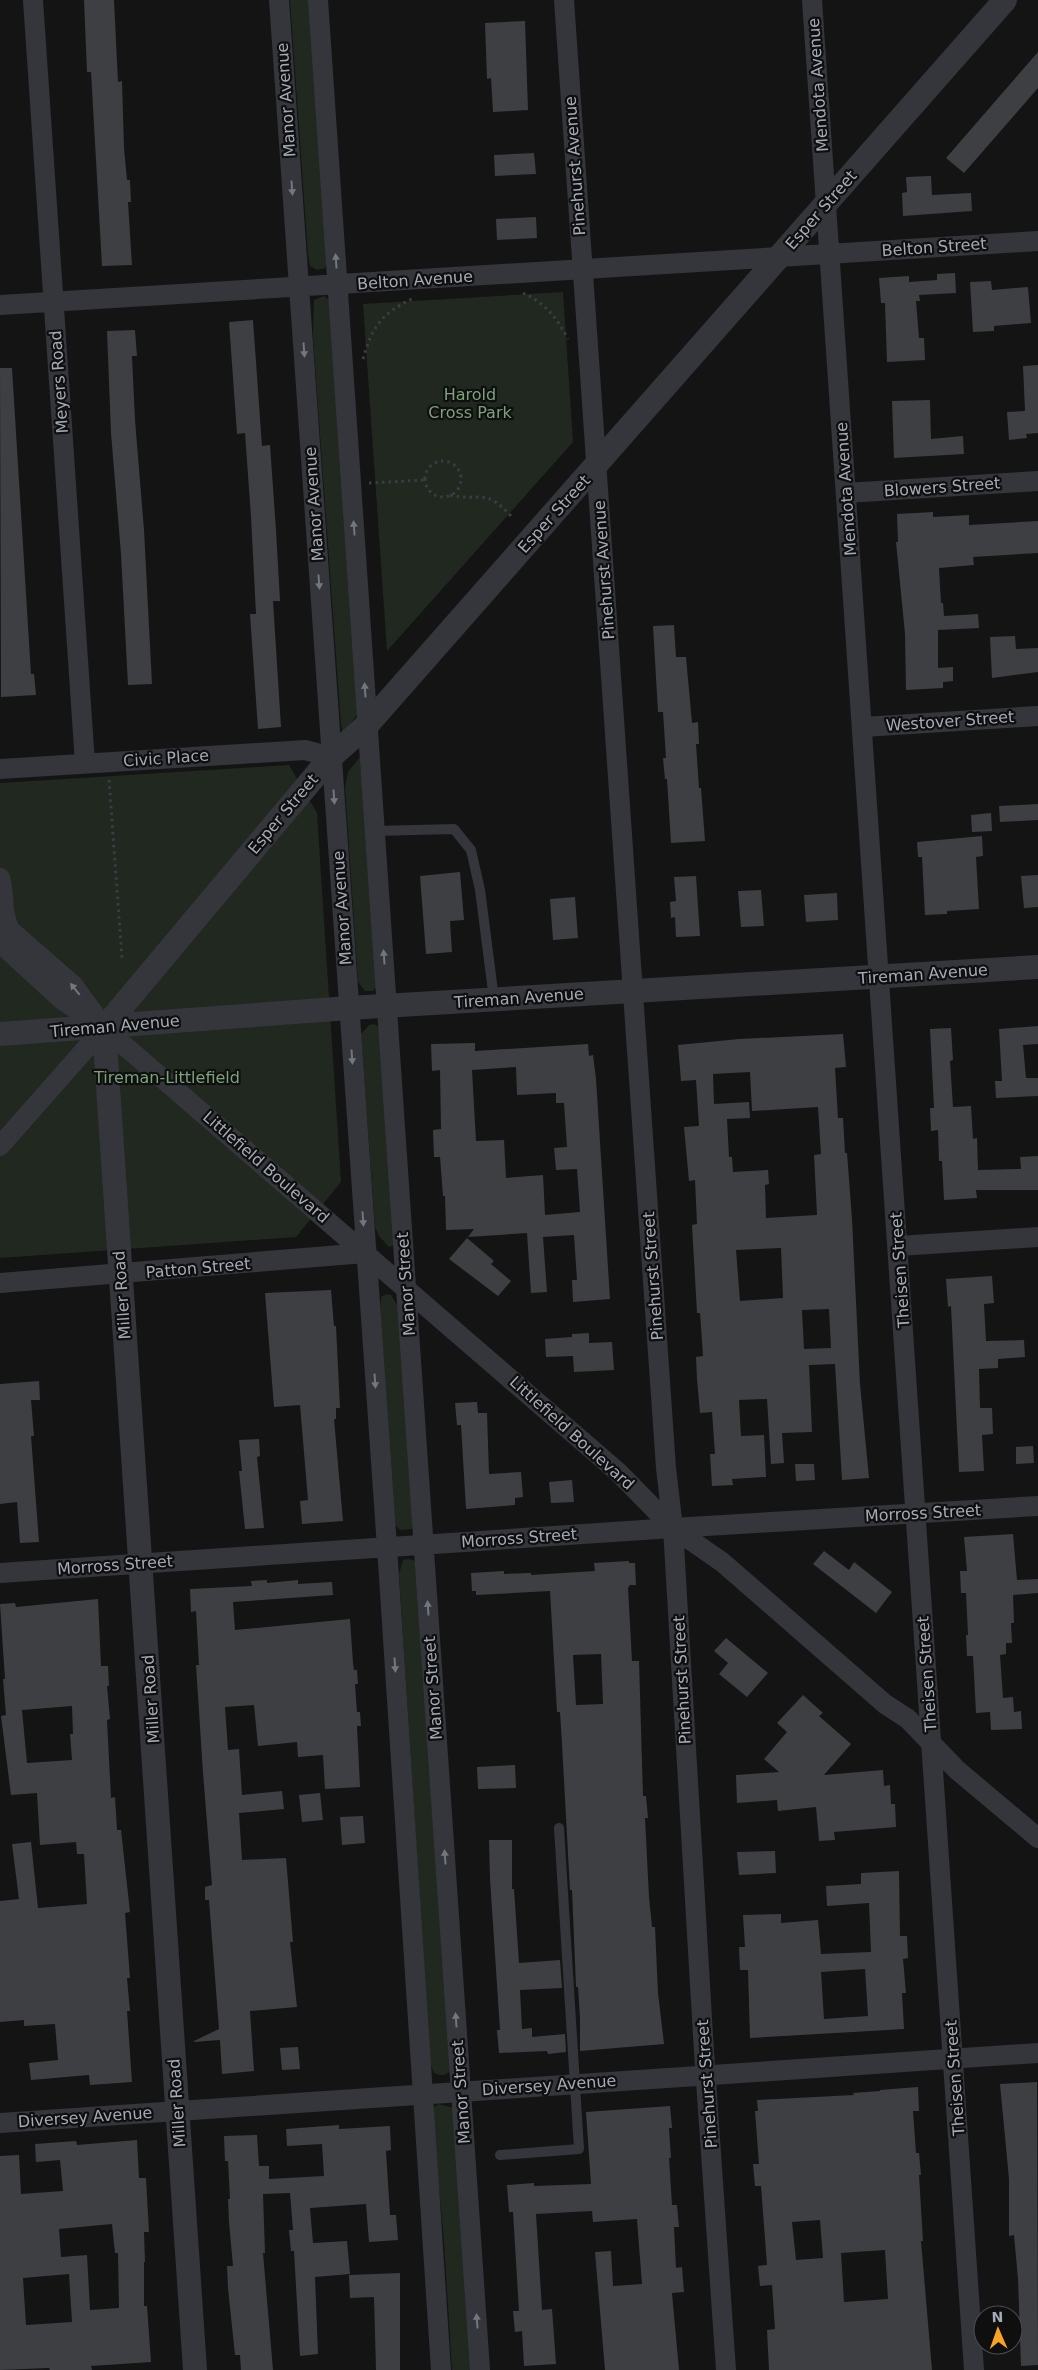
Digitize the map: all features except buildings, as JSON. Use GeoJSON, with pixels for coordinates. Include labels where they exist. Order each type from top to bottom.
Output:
{"type":"FeatureCollection","features":[{"type":"Feature","properties":{"kind":"street","name":"Meyers Road"},"geometry":{"type":"LineString","coordinates":[[33,0],[85,764]]}},
{"type":"Feature","properties":{"kind":"street","name":"Manor Avenue"},"geometry":{"type":"LineString","coordinates":[[280,0],[349,1008]]}},
{"type":"Feature","properties":{"kind":"street"},"geometry":{"type":"LineString","coordinates":[[318,0],[387,1006]]}},
{"type":"Feature","properties":{"kind":"street","name":"Pinehurst Avenue"},"geometry":{"type":"LineString","coordinates":[[564,0],[634,991]]}},
{"type":"Feature","properties":{"kind":"street","name":"Mendota Avenue"},"geometry":{"type":"LineString","coordinates":[[812,0],[880,977]]}},
{"type":"Feature","properties":{"kind":"street","name":"Esper Street"},"geometry":{"type":"LineString","coordinates":[[104,1028],[331,757],[368,724],[1005,0]]}},
{"type":"Feature","properties":{"kind":"street","name":"Belton Street"},"geometry":{"type":"LineString","coordinates":[[830,254],[1038,241]]}},
{"type":"Feature","properties":{"kind":"street","name":"Belton Avenue"},"geometry":{"type":"LineString","coordinates":[[0,304],[830,254]]}},
{"type":"Feature","properties":{"kind":"street","name":"Blowers Street"},"geometry":{"type":"LineString","coordinates":[[846,493],[1038,480]]}},
{"type":"Feature","properties":{"kind":"street","name":"Westover Street"},"geometry":{"type":"LineString","coordinates":[[863,727],[1038,716]]}},
{"type":"Feature","properties":{"kind":"street","name":"Civic Place"},"geometry":{"type":"LineString","coordinates":[[0,769],[305,750],[331,757]]}},
{"type":"Feature","properties":{"kind":"street"},"geometry":{"type":"LineString","coordinates":[[0,878],[0,910],[2,920],[10,930],[73,985],[104,1028]]}},
{"type":"Feature","properties":{"kind":"street"},"geometry":{"type":"LineString","coordinates":[[0,944],[60,999],[104,1028]]}},
{"type":"Feature","properties":{"kind":"street","name":"Tireman Avenue"},"geometry":{"type":"LineString","coordinates":[[0,1034],[104,1028],[349,1008],[1038,967]]}},
{"type":"Feature","properties":{"kind":"street","name":"Theisen Street"},"geometry":{"type":"LineString","coordinates":[[880,977],[974,2370]]}},
{"type":"Feature","properties":{"kind":"street","name":"Pinehurst Street"},"geometry":{"type":"LineString","coordinates":[[634,991],[666,1468],[674,1528],[706,2075],[726,2370]]}},
{"type":"Feature","properties":{"kind":"street","name":"Manor Street"},"geometry":{"type":"LineString","coordinates":[[387,1006],[480,2370]]}},
{"type":"Feature","properties":{"kind":"street"},"geometry":{"type":"LineString","coordinates":[[349,1008],[365,1253],[388,1548],[441,2370]]}},
{"type":"Feature","properties":{"kind":"street"},"geometry":{"type":"LineString","coordinates":[[0,1146],[104,1028]]}},
{"type":"Feature","properties":{"kind":"street","name":"Littlefield Boulevard"},"geometry":{"type":"LineString","coordinates":[[104,1028],[621,1474],[674,1528],[722,1562],[885,1704],[908,1719],[957,1770],[1038,1838]]}},
{"type":"Feature","properties":{"kind":"street","name":"Miller Road"},"geometry":{"type":"LineString","coordinates":[[104,1028],[142,1563],[195,2370]]}},
{"type":"Feature","properties":{"kind":"street"},"geometry":{"type":"LineString","coordinates":[[898,1246],[1038,1237]]}},
{"type":"Feature","properties":{"kind":"street","name":"Patton Street"},"geometry":{"type":"LineString","coordinates":[[0,1283],[365,1253]]}},
{"type":"Feature","properties":{"kind":"street","name":"Morross Street"},"geometry":{"type":"LineString","coordinates":[[0,1573],[1038,1506]]}},
{"type":"Feature","properties":{"kind":"street","name":"Diversey Avenue"},"geometry":{"type":"LineString","coordinates":[[0,2123],[1038,2053]]}},
{"type":"Feature","properties":{"kind":"lane"},"geometry":{"type":"LineString","coordinates":[[375,830],[454,829],[471,850],[480,890],[494,1000]]}},
{"type":"Feature","properties":{"kind":"lane"},"geometry":{"type":"LineString","coordinates":[[500,2155],[579,2149],[559,1828]]}},
{"type":"Feature","properties":{"kind":"path"},"geometry":{"type":"LineString","coordinates":[[520,291],[540,301],[552,313],[568,341]]}},
{"type":"Feature","properties":{"kind":"path"},"geometry":{"type":"LineString","coordinates":[[363,359],[368,341],[381,319],[392,309],[415,298]]}},
{"type":"Feature","properties":{"kind":"path"},"geometry":{"type":"LineString","coordinates":[[449,495],[454,492],[460,483],[460,472],[452,463],[436,462],[427,471],[425,480],[428,489],[432,493],[438,496],[487,496],[511,516]]}},
{"type":"Feature","properties":{"kind":"path"},"geometry":{"type":"LineString","coordinates":[[352,484],[425,480]]}},
{"type":"Feature","properties":{"kind":"path"},"geometry":{"type":"LineString","coordinates":[[108,775],[122,958]]}},
{"type":"Feature","properties":{"kind":"green space"},"geometry":{"type":"Polygon","coordinates":[[[290,0],[310,0],[328,259],[325,268],[317,270],[310,266],[308,255],[290,0]]]}},
{"type":"Feature","properties":{"kind":"green space","name":"Harold Cross Park"},"geometry":{"type":"Polygon","coordinates":[[[563,292],[573,442],[387,651],[363,304],[563,292]]]}},
{"type":"Feature","properties":{"kind":"green space"},"geometry":{"type":"Polygon","coordinates":[[[324,296],[330,301],[358,709],[356,717],[343,732],[313,337],[314,300],[324,296]]]}},
{"type":"Feature","properties":{"kind":"green space"},"geometry":{"type":"Polygon","coordinates":[[[360,757],[378,984],[373,991],[365,991],[358,982],[345,787],[348,772],[360,757]]]}},
{"type":"Feature","properties":{"kind":"green space","name":"Tireman-Littlefield"},"geometry":{"type":"Polygon","coordinates":[[[289,765],[317,813],[341,1182],[296,1237],[0,1258],[0,783],[289,765]]]}},
{"type":"Feature","properties":{"kind":"green space"},"geometry":{"type":"Polygon","coordinates":[[[374,1024],[379,1027],[394,1245],[389,1247],[379,1236],[375,1227],[361,1034],[369,1025],[374,1024]]]}},
{"type":"Feature","properties":{"kind":"green space"},"geometry":{"type":"Polygon","coordinates":[[[387,1294],[391,1295],[399,1308],[415,1520],[412,1529],[400,1530],[396,1526],[394,1515],[380,1312],[381,1297],[387,1294]]]}},
{"type":"Feature","properties":{"kind":"green space"},"geometry":{"type":"Polygon","coordinates":[[[403,1560],[415,1561],[419,1571],[451,2071],[443,2075],[434,2073],[430,2063],[399,1574],[403,1560]]]}},
{"type":"Feature","properties":{"kind":"green space"},"geometry":{"type":"Polygon","coordinates":[[[438,2104],[454,2108],[473,2370],[452,2370],[444,2241],[432,2118],[433,2108],[438,2104]]]}}]}
